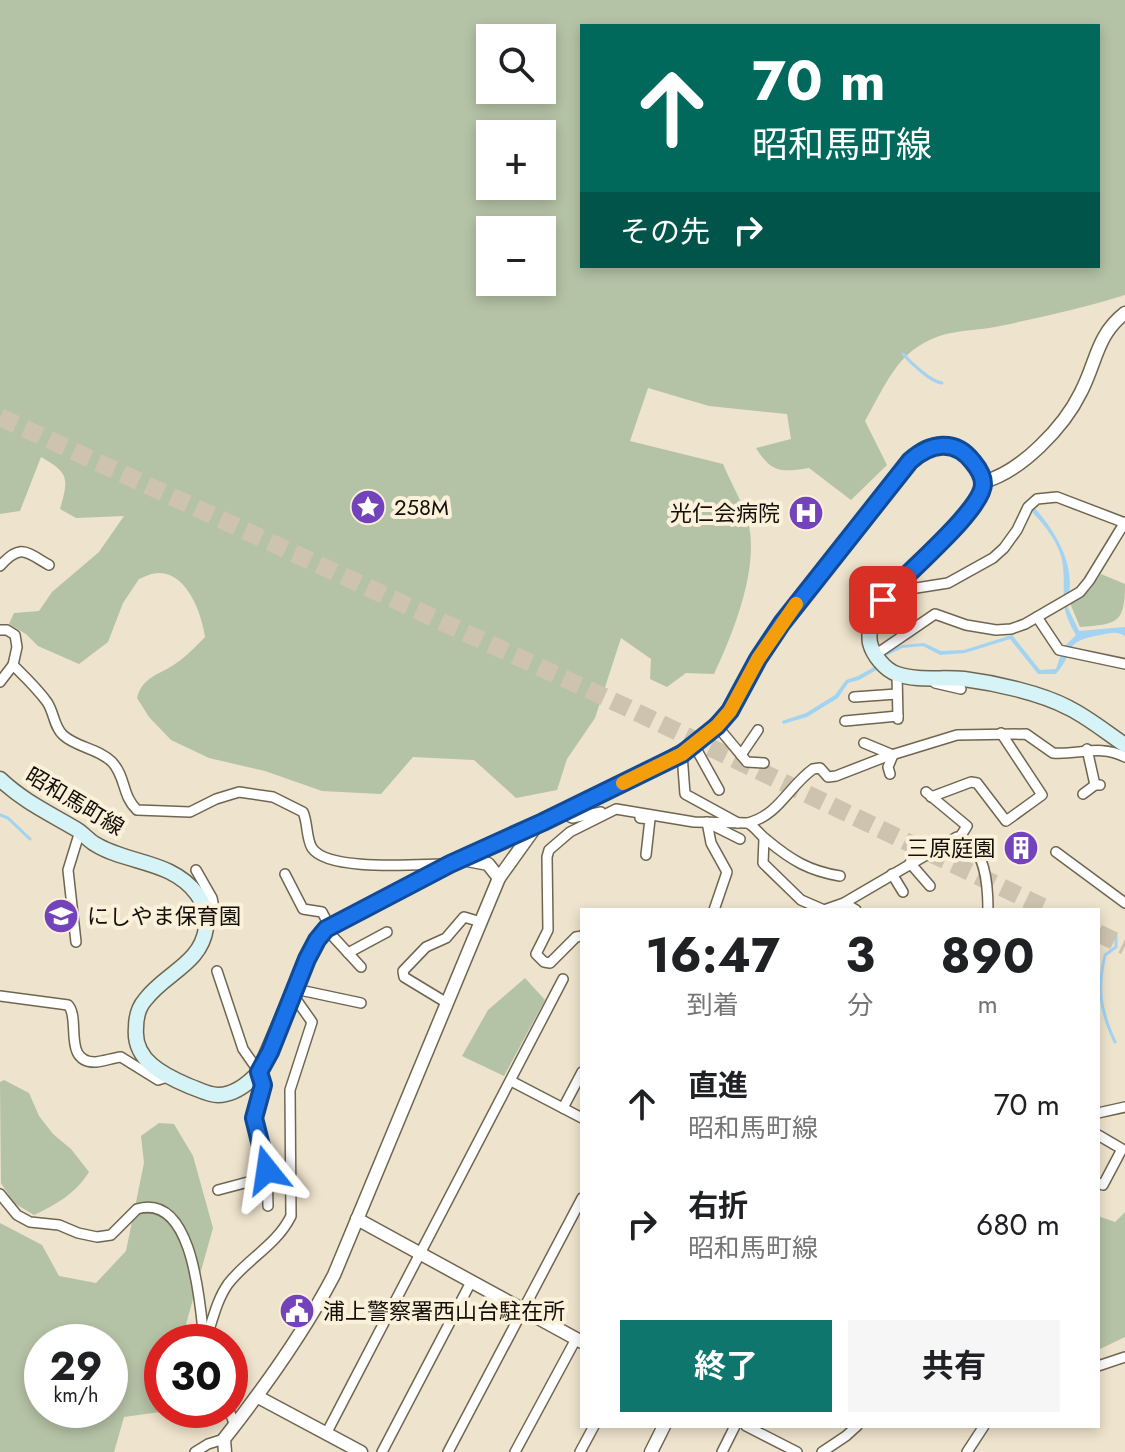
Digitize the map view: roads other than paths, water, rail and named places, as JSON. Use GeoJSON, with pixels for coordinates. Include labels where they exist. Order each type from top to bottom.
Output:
{"type":"FeatureCollection","features":[{"type":"Feature","properties":{"kind":"main road"},"geometry":{"type":"LineString","coordinates":[[206,910],[205,934],[198,951],[147,996],[137,1016],[135,1037],[138,1048],[153,1067],[203,1092],[220,1095],[245,1086],[259,1072],[317,940],[328,928],[456,861],[562,813],[688,749],[717,726],[730,711],[782,623],[910,461],[926,448],[948,446],[967,456],[983,482],[982,493],[883,600],[871,626],[870,642],[875,655],[897,674],[965,679],[1069,707],[1125,745]]}},
{"type":"Feature","properties":{"kind":"main road","name":"昭和馬町線"},"geometry":{"type":"LineString","coordinates":[[0,779],[45,813],[80,831],[96,845],[162,868],[183,880],[206,910]]}},
{"type":"Feature","properties":{"kind":"street"},"geometry":{"type":"LineString","coordinates":[[983,482],[1012,469],[1064,422],[1082,391],[1102,336],[1125,313]]}},
{"type":"Feature","properties":{"kind":"street"},"geometry":{"type":"LineString","coordinates":[[871,626],[910,589],[948,583],[992,559],[1004,548],[1028,507],[1037,499],[1057,497],[1124,523],[1080,592],[1037,617],[1011,629],[996,630],[966,625],[935,614],[875,655]]}},
{"type":"Feature","properties":{"kind":"street"},"geometry":{"type":"LineString","coordinates":[[0,566],[16,551],[24,551],[49,565]]}},
{"type":"Feature","properties":{"kind":"street"},"geometry":{"type":"LineString","coordinates":[[1037,617],[1059,650],[1125,664]]}},
{"type":"Feature","properties":{"kind":"street"},"geometry":{"type":"LineString","coordinates":[[0,630],[15,635],[17,647],[13,665],[0,682]]}},
{"type":"Feature","properties":{"kind":"street"},"geometry":{"type":"LineString","coordinates":[[13,665],[48,704],[65,737],[112,762],[123,779],[126,798],[137,810],[190,812],[231,794],[261,794],[303,812],[312,848],[326,859],[361,865],[456,861],[488,864],[499,878]]}},
{"type":"Feature","properties":{"kind":"street"},"geometry":{"type":"LineString","coordinates":[[845,721],[898,718],[897,674]]}},
{"type":"Feature","properties":{"kind":"street"},"geometry":{"type":"LineString","coordinates":[[931,677],[935,683],[961,689]]}},
{"type":"Feature","properties":{"kind":"street"},"geometry":{"type":"LineString","coordinates":[[854,697],[897,694]]}},
{"type":"Feature","properties":{"kind":"street"},"geometry":{"type":"LineString","coordinates":[[717,726],[747,762],[764,763]]}},
{"type":"Feature","properties":{"kind":"street"},"geometry":{"type":"LineString","coordinates":[[741,755],[758,730]]}},
{"type":"Feature","properties":{"kind":"street"},"geometry":{"type":"LineString","coordinates":[[833,908],[960,837],[967,826],[928,795],[977,783],[1006,821],[1042,795],[1001,733]]}},
{"type":"Feature","properties":{"kind":"street"},"geometry":{"type":"LineString","coordinates":[[562,813],[572,818],[608,811],[634,811],[707,822],[743,823],[767,816],[813,769],[820,768],[830,777],[957,735],[1026,734],[1053,753],[1087,749],[1114,751],[1125,757]]}},
{"type":"Feature","properties":{"kind":"street"},"geometry":{"type":"LineString","coordinates":[[864,743],[893,755]]}},
{"type":"Feature","properties":{"kind":"street"},"geometry":{"type":"LineString","coordinates":[[688,749],[719,790]]}},
{"type":"Feature","properties":{"kind":"street"},"geometry":{"type":"LineString","coordinates":[[688,749],[685,794],[743,823],[815,872],[840,876]]}},
{"type":"Feature","properties":{"kind":"street"},"geometry":{"type":"LineString","coordinates":[[1083,794],[1097,785],[1087,749]]}},
{"type":"Feature","properties":{"kind":"street"},"geometry":{"type":"LineString","coordinates":[[890,774],[888,767],[893,755]]}},
{"type":"Feature","properties":{"kind":"street"},"geometry":{"type":"LineString","coordinates":[[580,936],[550,963],[544,962],[536,954],[548,930],[547,857],[549,850],[570,832],[608,811]]}},
{"type":"Feature","properties":{"kind":"street"},"geometry":{"type":"LineString","coordinates":[[634,811],[634,817],[650,819],[646,855]]}},
{"type":"Feature","properties":{"kind":"street"},"geometry":{"type":"LineString","coordinates":[[707,822],[740,839]]}},
{"type":"Feature","properties":{"kind":"street"},"geometry":{"type":"LineString","coordinates":[[707,822],[711,843],[727,872],[715,908]]}},
{"type":"Feature","properties":{"kind":"street"},"geometry":{"type":"LineString","coordinates":[[248,1410],[321,1300],[499,878],[537,825]]}},
{"type":"Feature","properties":{"kind":"street"},"geometry":{"type":"LineString","coordinates":[[76,942],[68,870],[80,831]]}},
{"type":"Feature","properties":{"kind":"street"},"geometry":{"type":"LineString","coordinates":[[960,837],[975,847],[984,869],[988,908]]}},
{"type":"Feature","properties":{"kind":"street"},"geometry":{"type":"LineString","coordinates":[[764,839],[763,863],[794,894],[816,908]]}},
{"type":"Feature","properties":{"kind":"street"},"geometry":{"type":"LineString","coordinates":[[1056,852],[1125,903]]}},
{"type":"Feature","properties":{"kind":"street"},"geometry":{"type":"LineString","coordinates":[[910,863],[930,886]]}},
{"type":"Feature","properties":{"kind":"street"},"geometry":{"type":"LineString","coordinates":[[196,870],[212,898],[214,908],[206,910]]}},
{"type":"Feature","properties":{"kind":"street"},"geometry":{"type":"LineString","coordinates":[[285,874],[303,909],[322,912],[328,928],[361,967]]}},
{"type":"Feature","properties":{"kind":"street"},"geometry":{"type":"LineString","coordinates":[[892,874],[903,892]]}},
{"type":"Feature","properties":{"kind":"street"},"geometry":{"type":"LineString","coordinates":[[844,903],[853,908]]}},
{"type":"Feature","properties":{"kind":"street"},"geometry":{"type":"LineString","coordinates":[[447,1003],[404,977],[403,971],[426,947],[446,938],[464,917],[481,922]]}},
{"type":"Feature","properties":{"kind":"street"},"geometry":{"type":"LineString","coordinates":[[348,953],[387,932]]}},
{"type":"Feature","properties":{"kind":"street"},"geometry":{"type":"LineString","coordinates":[[217,971],[243,1049],[259,1072],[263,1085],[254,1118],[267,1177],[268,1206]]}},
{"type":"Feature","properties":{"kind":"street"},"geometry":{"type":"LineString","coordinates":[[326,1434],[563,979]]}},
{"type":"Feature","properties":{"kind":"street"},"geometry":{"type":"LineString","coordinates":[[294,992],[361,1003]]}},
{"type":"Feature","properties":{"kind":"street"},"geometry":{"type":"LineString","coordinates":[[212,1324],[227,1286],[282,1233],[291,1216],[290,1090],[312,1022],[294,992]]}},
{"type":"Feature","properties":{"kind":"street"},"geometry":{"type":"LineString","coordinates":[[0,996],[68,1005],[73,1010],[73,1039],[83,1058],[92,1062],[121,1057],[158,1080],[170,1076]]}},
{"type":"Feature","properties":{"kind":"street"},"geometry":{"type":"LineString","coordinates":[[563,1108],[580,1076]]}},
{"type":"Feature","properties":{"kind":"street"},"geometry":{"type":"LineString","coordinates":[[511,1081],[580,1117]]}},
{"type":"Feature","properties":{"kind":"street"},"geometry":{"type":"LineString","coordinates":[[1100,1113],[1125,1107]]}},
{"type":"Feature","properties":{"kind":"street"},"geometry":{"type":"LineString","coordinates":[[1100,1136],[1122,1149],[1103,1185],[1100,1184]]}},
{"type":"Feature","properties":{"kind":"street"},"geometry":{"type":"LineString","coordinates":[[218,1190],[267,1177]]}},
{"type":"Feature","properties":{"kind":"street"},"geometry":{"type":"LineString","coordinates":[[0,1194],[17,1215],[30,1222],[59,1225],[97,1237],[111,1235],[137,1209],[156,1208],[166,1214],[183,1234],[197,1277],[203,1324]]}},
{"type":"Feature","properties":{"kind":"street"},"geometry":{"type":"LineString","coordinates":[[448,1452],[580,1202]]}},
{"type":"Feature","properties":{"kind":"street"},"geometry":{"type":"LineString","coordinates":[[357,1219],[579,1340],[515,1452]]}},
{"type":"Feature","properties":{"kind":"street"},"geometry":{"type":"LineString","coordinates":[[382,1452],[471,1282]]}},
{"type":"Feature","properties":{"kind":"street"},"geometry":{"type":"LineString","coordinates":[[1100,1365],[1125,1357]]}},
{"type":"Feature","properties":{"kind":"street"},"geometry":{"type":"LineString","coordinates":[[258,1397],[361,1452]]}},
{"type":"Feature","properties":{"kind":"street"},"geometry":{"type":"LineString","coordinates":[[195,1452],[208,1444],[225,1446],[234,1428]]}},
{"type":"Feature","properties":{"kind":"street"},"geometry":{"type":"LineString","coordinates":[[580,1452],[593,1428]]}},
{"type":"Feature","properties":{"kind":"street"},"geometry":{"type":"LineString","coordinates":[[651,1452],[663,1428]]}},
{"type":"Feature","properties":{"kind":"street"},"geometry":{"type":"LineString","coordinates":[[722,1452],[734,1428]]}},
{"type":"Feature","properties":{"kind":"street"},"geometry":{"type":"LineString","coordinates":[[750,1428],[797,1452]]}},
{"type":"Feature","properties":{"kind":"street"},"geometry":{"type":"LineString","coordinates":[[822,1452],[854,1428]]}},
{"type":"Feature","properties":{"kind":"street"},"geometry":{"type":"LineString","coordinates":[[967,1452],[983,1428]]}},
{"type":"Feature","properties":{"kind":"water"},"geometry":{"type":"Polygon","coordinates":[[[1034,507],[1051,528],[1064,552],[1070,578],[1066,604],[1079,631],[1125,627],[1125,636],[1110,633],[1088,637],[1074,644],[1056,674],[1038,674],[1010,639],[965,653],[940,655],[923,646],[902,648],[886,656],[884,653],[902,645],[924,643],[941,651],[964,650],[1012,635],[1040,670],[1056,669],[1063,648],[1076,635],[1065,608],[1063,566],[1059,551],[1047,529],[1031,511],[1034,507]]]}},
{"type":"Feature","properties":{"kind":"water"},"geometry":{"type":"Polygon","coordinates":[[[876,666],[878,669],[848,683],[838,698],[807,717],[783,724],[782,721],[806,713],[835,695],[846,680],[876,666]]]}},
{"type":"Feature","properties":{"kind":"waterway"},"geometry":{"type":"LineString","coordinates":[[903,354],[927,376],[942,383]]}},
{"type":"Feature","properties":{"kind":"waterway"},"geometry":{"type":"LineString","coordinates":[[0,815],[8,818],[30,839]]}},
{"type":"Feature","properties":{"kind":"waterway"},"geometry":{"type":"LineString","coordinates":[[1115,1042],[1103,1009],[1101,978],[1105,955],[1116,947],[1116,935]]}},
{"type":"Feature","properties":{"kind":"tunnel"},"geometry":{"type":"LineString","coordinates":[[0,417],[628,708],[1045,908]]}},
{"type":"Feature","properties":{"kind":"tunnel"},"geometry":{"type":"LineString","coordinates":[[1100,934],[1125,946]]}},
{"type":"Feature","properties":{"kind":"place","name":"258M"},"geometry":{"type":"Point","coordinates":[368,507]}},
{"type":"Feature","properties":{"kind":"place","name":"光仁会病院"},"geometry":{"type":"Point","coordinates":[806,513]}},
{"type":"Feature","properties":{"kind":"place","name":"三原庭園"},"geometry":{"type":"Point","coordinates":[1021,848]}},
{"type":"Feature","properties":{"kind":"place","name":"にしやま保育園"},"geometry":{"type":"Point","coordinates":[61,916]}},
{"type":"Feature","properties":{"kind":"place","name":"浦上警察署西山台駐在所"},"geometry":{"type":"Point","coordinates":[297,1311]}}]}
